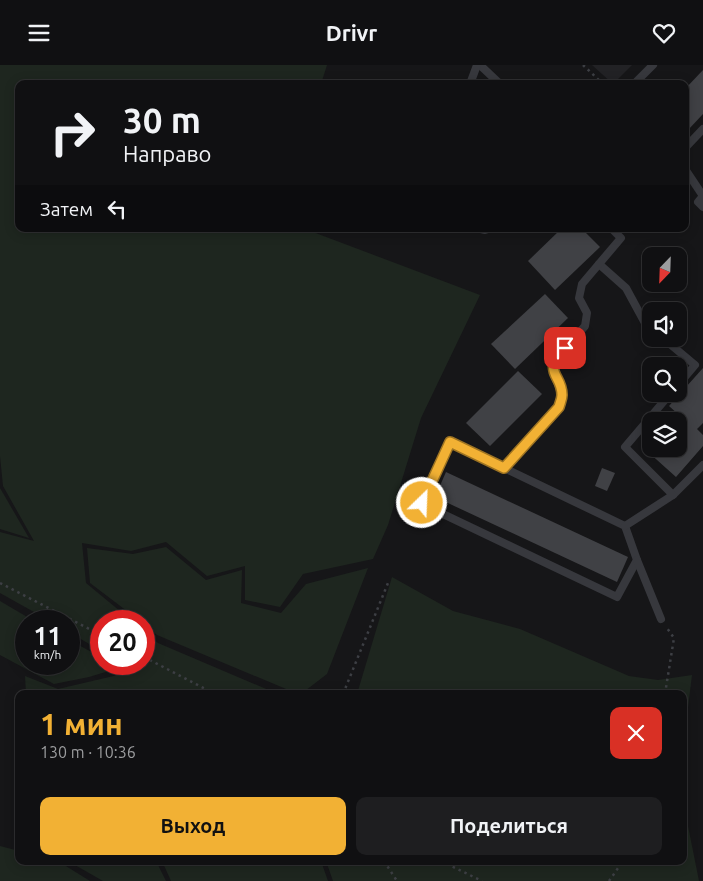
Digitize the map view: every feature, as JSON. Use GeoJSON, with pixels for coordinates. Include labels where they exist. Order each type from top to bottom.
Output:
{"type":"FeatureCollection","features":[{"type":"Feature","properties":{"kind":"lane"},"geometry":{"type":"LineString","coordinates":[[472,80],[479,65],[496,80]]}},
{"type":"Feature","properties":{"kind":"lane"},"geometry":{"type":"LineString","coordinates":[[638,80],[653,65]]}},
{"type":"Feature","properties":{"kind":"lane"},"geometry":{"type":"LineString","coordinates":[[689,144],[703,129]]}},
{"type":"Feature","properties":{"kind":"lane"},"geometry":{"type":"LineString","coordinates":[[689,175],[703,196],[698,202],[703,207]]}},
{"type":"Feature","properties":{"kind":"lane"},"geometry":{"type":"LineString","coordinates":[[504,468],[559,407],[562,394],[554,373],[555,359],[585,326],[587,313],[579,298],[582,284],[621,238],[615,232]]}},
{"type":"Feature","properties":{"kind":"lane"},"geometry":{"type":"LineString","coordinates":[[599,264],[626,287],[642,317]]}},
{"type":"Feature","properties":{"kind":"lane"},"geometry":{"type":"LineString","coordinates":[[674,347],[685,357]]}},
{"type":"Feature","properties":{"kind":"lane"},"geometry":{"type":"LineString","coordinates":[[687,358],[695,365],[687,374]]}},
{"type":"Feature","properties":{"kind":"lane"},"geometry":{"type":"LineString","coordinates":[[663,402],[625,447],[673,495]]}},
{"type":"Feature","properties":{"kind":"lane"},"geometry":{"type":"LineString","coordinates":[[637,560],[617,597],[422,503],[450,442],[625,526],[661,619]]}},
{"type":"Feature","properties":{"kind":"lane"},"geometry":{"type":"LineString","coordinates":[[625,526],[673,495],[703,465]]}},
{"type":"Feature","properties":{"kind":"path"},"geometry":{"type":"LineString","coordinates":[[583,65],[599,80]]}},
{"type":"Feature","properties":{"kind":"path"},"geometry":{"type":"LineString","coordinates":[[0,583],[90,629]]}},
{"type":"Feature","properties":{"kind":"path"},"geometry":{"type":"LineString","coordinates":[[345,690],[388,583]]}},
{"type":"Feature","properties":{"kind":"path"},"geometry":{"type":"LineString","coordinates":[[661,619],[674,638],[666,690]]}},
{"type":"Feature","properties":{"kind":"path"},"geometry":{"type":"LineString","coordinates":[[155,663],[207,690]]}},
{"type":"Feature","properties":{"kind":"path"},"geometry":{"type":"LineString","coordinates":[[387,865],[397,881]]}},
{"type":"Feature","properties":{"kind":"path"},"geometry":{"type":"LineString","coordinates":[[449,865],[482,881]]}},
{"type":"Feature","properties":{"kind":"path"},"geometry":{"type":"LineString","coordinates":[[609,881],[620,865]]}},
{"type":"Feature","properties":{"kind":"shaded area"},"geometry":{"type":"Polygon","coordinates":[[[0,65],[327,65],[322,80],[15,80],[15,232],[313,232],[480,295],[421,418],[388,525],[373,559],[303,574],[280,607],[245,600],[245,566],[207,576],[166,542],[131,551],[82,543],[86,583],[119,610],[90,610],[90,644],[80,639],[80,610],[30,610],[0,593],[0,532],[34,541],[3,486],[0,456],[0,65]]]}},
{"type":"Feature","properties":{"kind":"shaded area"},"geometry":{"type":"Polygon","coordinates":[[[592,65],[632,65],[617,80],[609,80],[592,65]]]}},
{"type":"Feature","properties":{"kind":"shaded area"},"geometry":{"type":"Polygon","coordinates":[[[0,488],[29,538],[0,529],[0,488]]]}},
{"type":"Feature","properties":{"kind":"shaded area"},"geometry":{"type":"Polygon","coordinates":[[[166,547],[206,580],[242,570],[241,603],[281,613],[306,584],[368,568],[327,674],[306,690],[288,690],[157,635],[155,633],[155,610],[126,610],[90,583],[87,548],[133,554],[166,547]]]}},
{"type":"Feature","properties":{"kind":"shaded area"},"geometry":{"type":"Polygon","coordinates":[[[392,577],[453,611],[520,629],[629,676],[658,680],[692,675],[687,716],[687,690],[358,690],[392,577]]]}},
{"type":"Feature","properties":{"kind":"shaded area"},"geometry":{"type":"Polygon","coordinates":[[[0,601],[15,610],[15,663],[0,655],[0,601]]]}},
{"type":"Feature","properties":{"kind":"shaded area"},"geometry":{"type":"Polygon","coordinates":[[[155,640],[269,690],[26,690],[25,676],[58,689],[118,675],[155,675],[155,640]]]}},
{"type":"Feature","properties":{"kind":"shaded area"},"geometry":{"type":"Polygon","coordinates":[[[80,646],[90,651],[90,675],[96,675],[54,684],[37,675],[80,675],[80,646]]]}},
{"type":"Feature","properties":{"kind":"shaded area"},"geometry":{"type":"Polygon","coordinates":[[[687,821],[699,881],[333,881],[327,865],[687,865],[687,821]]]}},
{"type":"Feature","properties":{"kind":"shaded area"},"geometry":{"type":"Polygon","coordinates":[[[0,846],[15,850],[15,865],[64,865],[90,881],[0,881],[0,846]]]}},
{"type":"Feature","properties":{"kind":"shaded area"},"geometry":{"type":"Polygon","coordinates":[[[75,865],[158,865],[166,881],[103,881],[75,865]]]}},
{"type":"Feature","properties":{"kind":"shaded area"},"geometry":{"type":"Polygon","coordinates":[[[164,865],[322,865],[328,881],[171,881],[164,865]]]}},
{"type":"Feature","properties":{"kind":"building"},"geometry":{"type":"Polygon","coordinates":[[[703,70],[703,114],[689,129],[689,85],[703,70]]]}},
{"type":"Feature","properties":{"kind":"building"},"geometry":{"type":"Polygon","coordinates":[[[558,232],[585,232],[600,247],[555,290],[528,261],[558,232]]]}},
{"type":"Feature","properties":{"kind":"building"},"geometry":{"type":"Polygon","coordinates":[[[545,294],[568,318],[515,369],[491,344],[545,294]]]}},
{"type":"Feature","properties":{"kind":"building"},"geometry":{"type":"Polygon","coordinates":[[[703,368],[703,423],[697,429],[703,435],[703,446],[676,477],[654,457],[687,457],[687,412],[676,412],[669,406],[673,402],[687,402],[687,386],[703,368]]]}},
{"type":"Feature","properties":{"kind":"building"},"geometry":{"type":"Polygon","coordinates":[[[518,371],[542,394],[490,446],[466,423],[518,371]]]}},
{"type":"Feature","properties":{"kind":"building"},"geometry":{"type":"Polygon","coordinates":[[[602,468],[615,473],[607,491],[595,486],[602,468]]]}},
{"type":"Feature","properties":{"kind":"building"},"geometry":{"type":"Polygon","coordinates":[[[446,472],[628,557],[617,582],[435,497],[446,472]]]}},
{"type":"Feature","properties":{"kind":"route"},"geometry":{"type":"LineString","coordinates":[[422,503],[450,442],[504,468],[559,407],[562,394],[554,373],[555,359],[565,348]]}}]}
